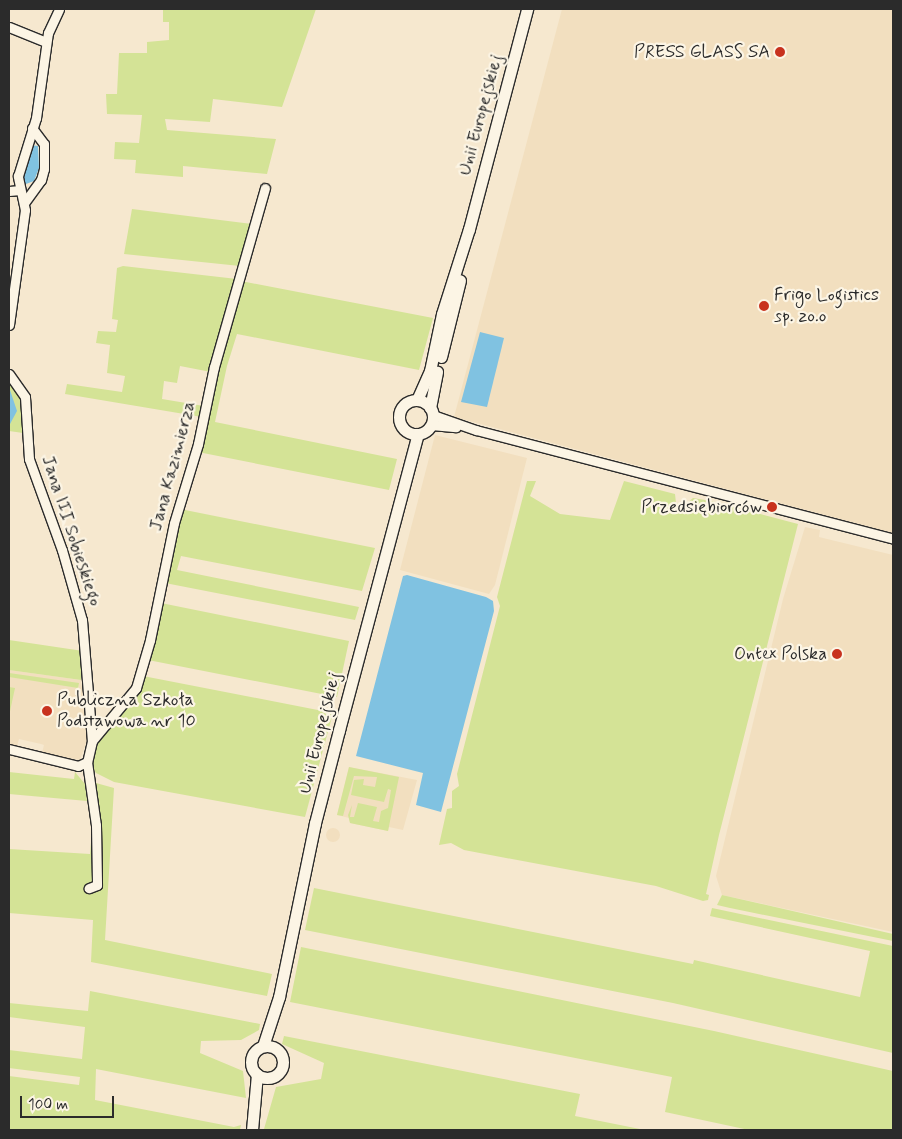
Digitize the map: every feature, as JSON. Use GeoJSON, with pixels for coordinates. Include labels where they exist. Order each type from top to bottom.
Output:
{"type":"FeatureCollection","features":[{"type":"Feature","properties":{"kind":"main road","name":"Unii Europejskiej"},"geometry":{"type":"LineString","coordinates":[[417,400],[430,371],[445,306],[469,229],[527,9]]}},
{"type":"Feature","properties":{"kind":"main road","name":"Unii Europejskiej"},"geometry":{"type":"LineString","coordinates":[[432,416],[469,229]]}},
{"type":"Feature","properties":{"kind":"main road"},"geometry":{"type":"LineString","coordinates":[[417,400],[432,416],[413,433],[401,424],[401,411],[407,403],[417,400]]}},
{"type":"Feature","properties":{"kind":"main road","name":"Unii Europejskiej"},"geometry":{"type":"LineString","coordinates":[[277,1049],[275,1036],[279,998],[315,823],[404,480],[413,433]]}},
{"type":"Feature","properties":{"kind":"main road","name":"Unii Europejskiej"},"geometry":{"type":"LineString","coordinates":[[263,1046],[279,998]]}},
{"type":"Feature","properties":{"kind":"main road"},"geometry":{"type":"LineString","coordinates":[[252,1130],[255,1114],[257,1074],[251,1059],[255,1050],[263,1046],[277,1049],[283,1059],[282,1068],[269,1078],[255,1114]]}},
{"type":"Feature","properties":{"kind":"main road"},"geometry":{"type":"LineString","coordinates":[[257,1074],[269,1078]]}},
{"type":"Feature","properties":{"kind":"street"},"geometry":{"type":"LineString","coordinates":[[9,325],[26,210],[20,190],[19,170],[32,128],[46,42],[59,9]]}},
{"type":"Feature","properties":{"kind":"street"},"geometry":{"type":"LineString","coordinates":[[9,27],[46,42]]}},
{"type":"Feature","properties":{"kind":"street"},"geometry":{"type":"LineString","coordinates":[[24,202],[41,180],[44,169],[44,144],[32,128]]}},
{"type":"Feature","properties":{"kind":"street","name":"Jana Kazimierza"},"geometry":{"type":"LineString","coordinates":[[92,740],[136,688],[150,640],[174,523],[198,444],[214,368],[264,188]]}},
{"type":"Feature","properties":{"kind":"street"},"geometry":{"type":"LineString","coordinates":[[9,191],[20,190]]}},
{"type":"Feature","properties":{"kind":"street","name":"Jana III Sobieskiego"},"geometry":{"type":"LineString","coordinates":[[9,374],[25,397],[29,459],[78,598],[87,657],[92,740],[87,762]]}},
{"type":"Feature","properties":{"kind":"street"},"geometry":{"type":"LineString","coordinates":[[432,416],[476,430],[893,539]]}},
{"type":"Feature","properties":{"kind":"street"},"geometry":{"type":"LineString","coordinates":[[9,749],[78,766],[87,762],[96,825],[97,885],[89,888]]}},
{"type":"Feature","properties":{"kind":"shaded area"},"geometry":{"type":"Polygon","coordinates":[[[562,9],[893,9],[893,533],[454,417],[562,9]]]}},
{"type":"Feature","properties":{"kind":"shaded area"},"geometry":{"type":"Polygon","coordinates":[[[435,435],[527,458],[495,585],[489,594],[400,570],[435,435]]]}},
{"type":"Feature","properties":{"kind":"shaded area"},"geometry":{"type":"Polygon","coordinates":[[[805,527],[820,530],[819,537],[893,555],[893,932],[722,895],[716,876],[783,599],[805,527]]]}},
{"type":"Feature","properties":{"kind":"shaded area","name":"Publiczna Szkoła Podstawowa nr 10"},"geometry":{"type":"Polygon","coordinates":[[[9,670],[81,680],[88,737],[80,760],[42,753],[44,745],[19,739],[17,746],[9,744],[9,670]]]}},
{"type":"Feature","properties":{"kind":"shaded area"},"geometry":{"type":"Polygon","coordinates":[[[349,767],[417,780],[403,830],[389,827],[388,831],[350,823],[349,818],[337,815],[349,767]]]}},
{"type":"Feature","properties":{"kind":"shaded area"},"geometry":{"type":"Polygon","coordinates":[[[333,828],[338,830],[340,835],[338,840],[333,842],[328,840],[326,835],[328,830],[333,828]]]}},
{"type":"Feature","properties":{"kind":"green space"},"geometry":{"type":"Polygon","coordinates":[[[163,9],[316,9],[282,107],[213,99],[210,122],[165,119],[167,130],[276,139],[267,174],[183,166],[183,177],[135,173],[136,160],[114,159],[115,142],[139,143],[142,115],[107,114],[106,94],[117,94],[119,53],[147,53],[147,42],[169,40],[169,22],[163,22],[163,9]]]}},
{"type":"Feature","properties":{"kind":"green space"},"geometry":{"type":"Polygon","coordinates":[[[132,209],[252,224],[240,266],[124,254],[132,209]]]}},
{"type":"Feature","properties":{"kind":"green space"},"geometry":{"type":"Polygon","coordinates":[[[123,266],[237,279],[211,372],[180,366],[177,383],[164,381],[162,399],[204,406],[202,417],[65,394],[67,384],[122,392],[125,376],[107,373],[110,345],[96,343],[98,331],[116,332],[118,320],[112,319],[117,268],[123,266]]]}},
{"type":"Feature","properties":{"kind":"green space"},"geometry":{"type":"Polygon","coordinates":[[[241,281],[433,318],[419,370],[237,334],[227,366],[215,422],[397,459],[389,490],[198,452],[221,349],[241,281]]]}},
{"type":"Feature","properties":{"kind":"green space"},"geometry":{"type":"Polygon","coordinates":[[[9,379],[23,399],[23,433],[9,431],[9,379]]]}},
{"type":"Feature","properties":{"kind":"green space"},"geometry":{"type":"Polygon","coordinates":[[[527,481],[536,481],[530,496],[560,514],[610,520],[624,481],[675,494],[676,503],[685,505],[693,498],[711,501],[798,524],[719,835],[706,894],[709,895],[708,900],[703,901],[656,886],[464,850],[451,843],[439,845],[447,809],[452,808],[452,791],[459,786],[457,774],[500,606],[497,597],[527,481]]]}},
{"type":"Feature","properties":{"kind":"green space"},"geometry":{"type":"Polygon","coordinates":[[[180,509],[375,548],[362,591],[181,556],[177,570],[359,607],[355,620],[165,583],[180,509]]]}},
{"type":"Feature","properties":{"kind":"green space"},"geometry":{"type":"Polygon","coordinates":[[[161,603],[349,641],[337,697],[148,660],[161,603]]]}},
{"type":"Feature","properties":{"kind":"green space"},"geometry":{"type":"Polygon","coordinates":[[[9,640],[83,651],[81,680],[9,670],[9,640]]]}},
{"type":"Feature","properties":{"kind":"green space"},"geometry":{"type":"Polygon","coordinates":[[[9,673],[79,683],[78,688],[9,677],[9,673]]]}},
{"type":"Feature","properties":{"kind":"green space"},"geometry":{"type":"Polygon","coordinates":[[[143,676],[333,713],[305,817],[114,782],[96,773],[92,766],[100,733],[143,676]]]}},
{"type":"Feature","properties":{"kind":"green space"},"geometry":{"type":"Polygon","coordinates":[[[9,687],[15,688],[9,716],[9,687]]]}},
{"type":"Feature","properties":{"kind":"green space"},"geometry":{"type":"Polygon","coordinates":[[[349,767],[399,777],[388,831],[350,823],[348,815],[352,805],[350,817],[354,817],[358,803],[377,807],[373,821],[379,822],[381,811],[388,808],[391,790],[388,789],[384,802],[351,795],[354,780],[364,779],[363,785],[375,787],[377,777],[354,776],[343,816],[337,815],[349,767]]]}},
{"type":"Feature","properties":{"kind":"green space"},"geometry":{"type":"Polygon","coordinates":[[[9,772],[74,779],[75,772],[85,784],[87,801],[9,794],[9,772]]]}},
{"type":"Feature","properties":{"kind":"green space"},"geometry":{"type":"Polygon","coordinates":[[[96,783],[114,788],[105,940],[272,974],[267,996],[91,962],[93,920],[9,913],[9,849],[90,854],[96,783]]]}},
{"type":"Feature","properties":{"kind":"green space"},"geometry":{"type":"Polygon","coordinates":[[[314,888],[693,964],[694,960],[860,997],[870,951],[710,916],[712,908],[893,946],[893,1053],[673,1003],[305,930],[314,888]]]}},
{"type":"Feature","properties":{"kind":"green space"},"geometry":{"type":"Polygon","coordinates":[[[722,895],[893,934],[893,941],[717,905],[722,895]]]}},
{"type":"Feature","properties":{"kind":"green space"},"geometry":{"type":"Polygon","coordinates":[[[301,947],[714,1031],[893,1071],[893,1130],[749,1130],[665,1112],[672,1077],[290,1002],[301,947]]]}},
{"type":"Feature","properties":{"kind":"green space"},"geometry":{"type":"Polygon","coordinates":[[[90,991],[260,1024],[259,1030],[241,1040],[201,1041],[200,1053],[243,1071],[246,1098],[96,1069],[95,1100],[234,1127],[241,1125],[240,1130],[9,1130],[9,1076],[79,1085],[80,1077],[9,1068],[9,1050],[82,1059],[85,1027],[9,1017],[9,1003],[88,1011],[90,991]]]}},
{"type":"Feature","properties":{"kind":"green space"},"geometry":{"type":"Polygon","coordinates":[[[284,1036],[580,1094],[575,1116],[645,1130],[264,1129],[276,1087],[321,1079],[324,1063],[282,1044],[284,1036]]]}},
{"type":"Feature","properties":{"kind":"water"},"geometry":{"type":"Polygon","coordinates":[[[31,145],[38,146],[39,168],[34,181],[26,184],[23,181],[25,162],[31,145]]]}},
{"type":"Feature","properties":{"kind":"water"},"geometry":{"type":"Polygon","coordinates":[[[480,332],[504,338],[487,407],[461,402],[480,332]]]}},
{"type":"Feature","properties":{"kind":"water"},"geometry":{"type":"Polygon","coordinates":[[[9,387],[17,411],[10,424],[9,424],[9,387]]]}},
{"type":"Feature","properties":{"kind":"water"},"geometry":{"type":"Polygon","coordinates":[[[407,575],[486,597],[493,601],[494,611],[441,812],[416,805],[423,773],[356,756],[403,576],[407,575]]]}},
{"type":"Feature","properties":{"kind":"place","name":"PRESS GLASS SA"},"geometry":{"type":"Point","coordinates":[780,52]}},
{"type":"Feature","properties":{"kind":"place","name":"Frigo Logistics sp. zo.o"},"geometry":{"type":"Point","coordinates":[764,306]}},
{"type":"Feature","properties":{"kind":"place","name":"Przedsiębiorców"},"geometry":{"type":"Point","coordinates":[772,507]}},
{"type":"Feature","properties":{"kind":"place","name":"Ontex Polska"},"geometry":{"type":"Point","coordinates":[837,654]}},
{"type":"Feature","properties":{"kind":"place","name":"Publiczna Szkoła Podstawowa nr 10"},"geometry":{"type":"Point","coordinates":[47,711]}}]}
